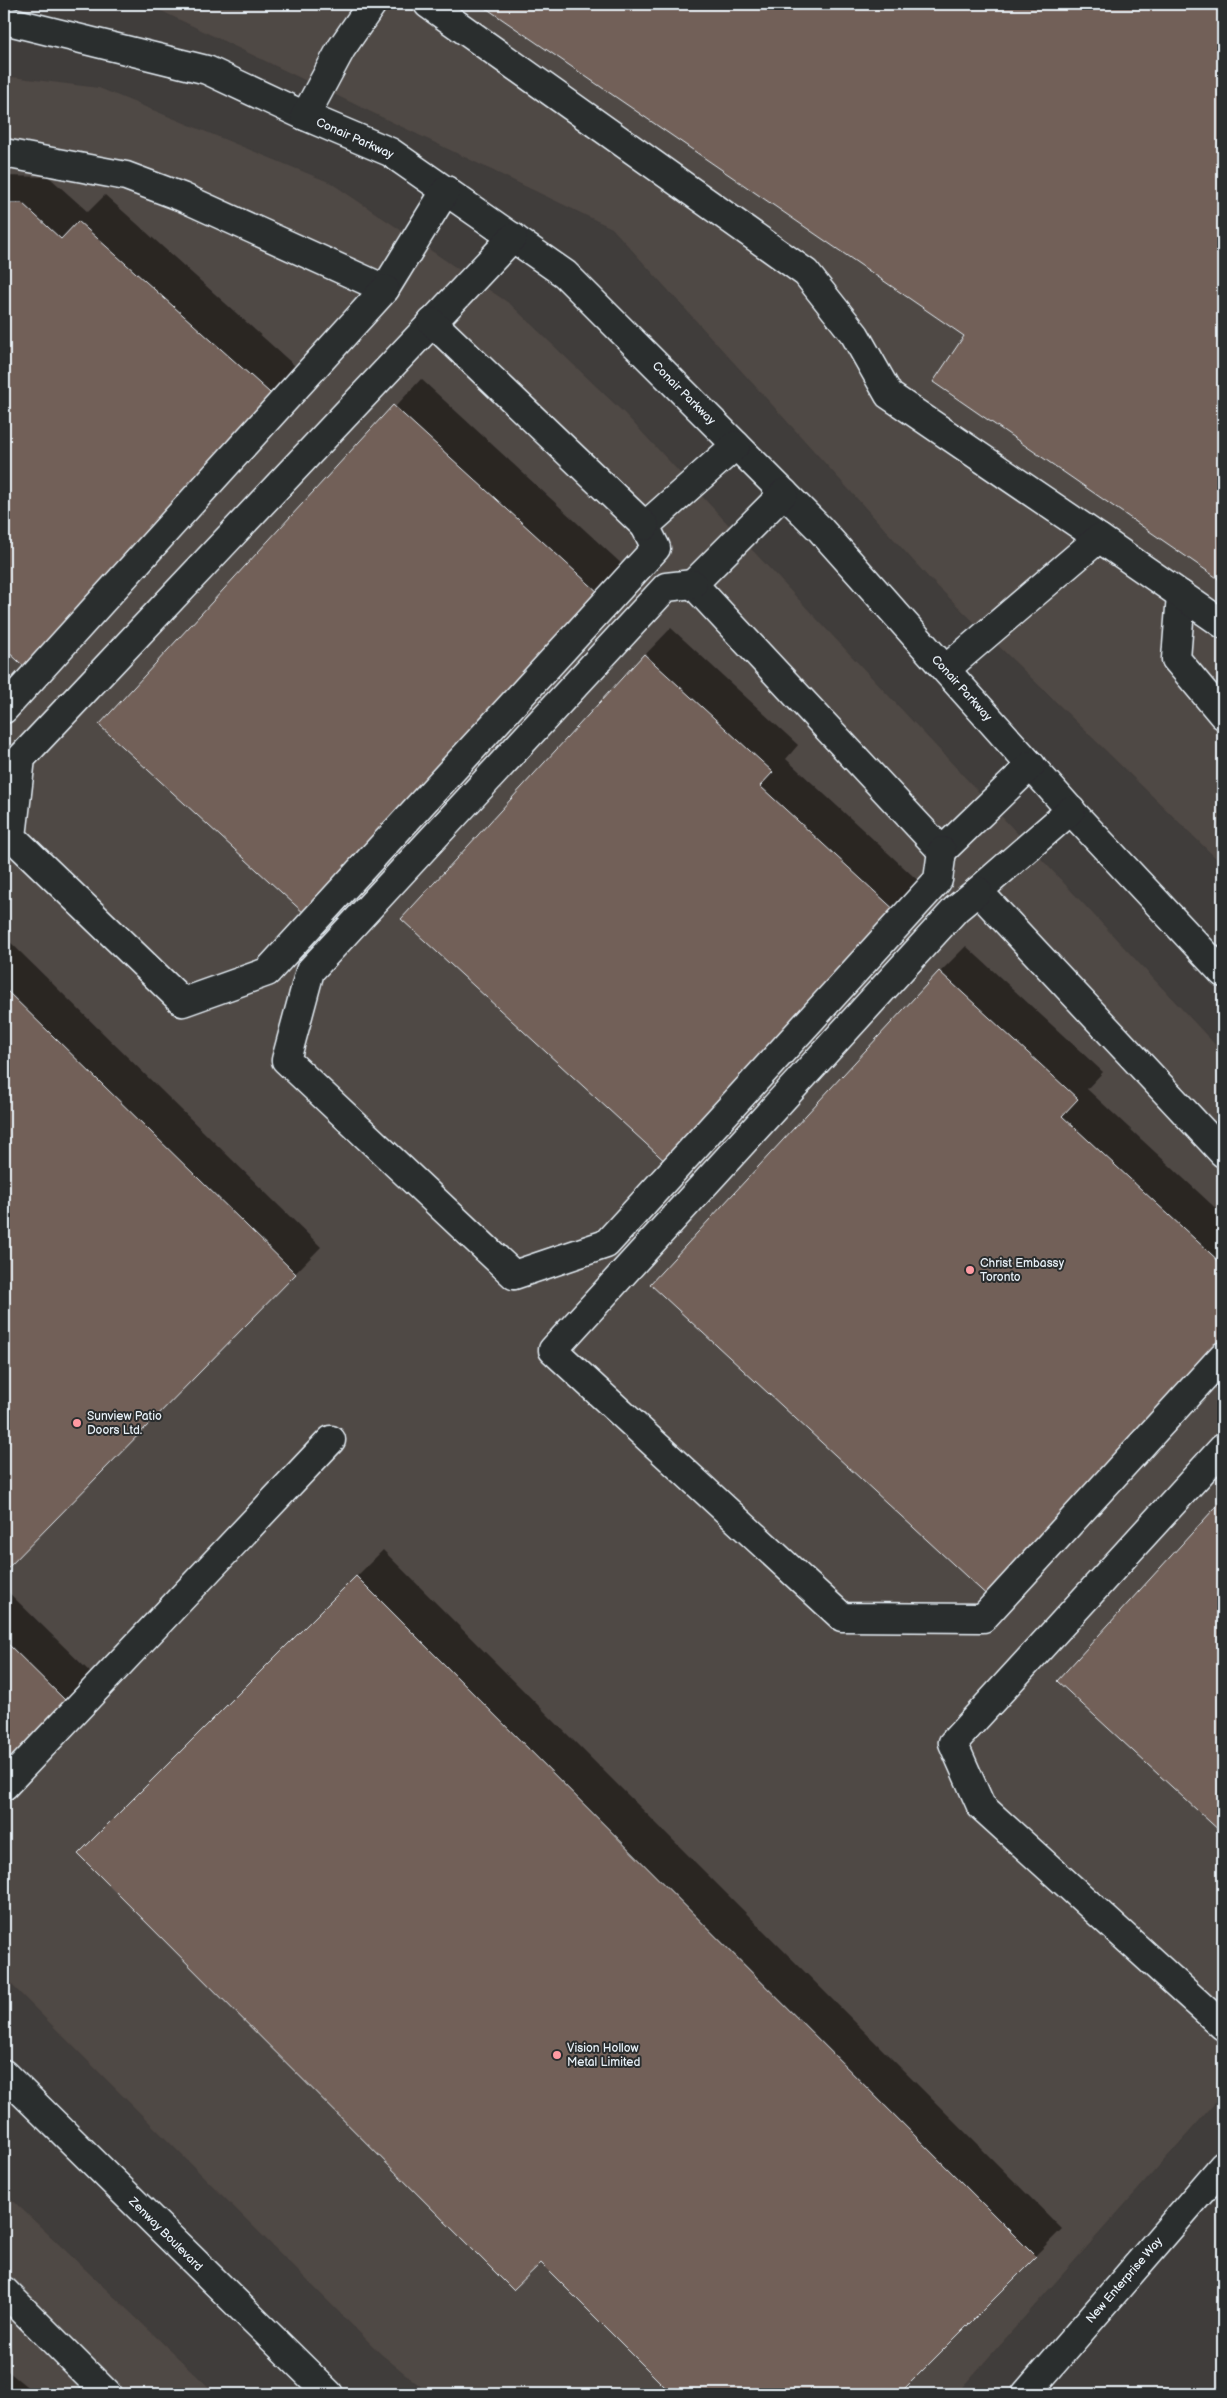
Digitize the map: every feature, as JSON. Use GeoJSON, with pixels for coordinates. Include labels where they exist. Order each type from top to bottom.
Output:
{"type":"FeatureCollection","features":[{"type":"Feature","properties":{"kind":"street"},"geometry":{"type":"LineString","coordinates":[[305,116],[341,49],[372,4]]}},
{"type":"Feature","properties":{"kind":"street"},"geometry":{"type":"LineString","coordinates":[[428,4],[806,273],[855,335],[889,395],[1223,624]]}},
{"type":"Feature","properties":{"kind":"street","name":"Conair Parkway"},"geometry":{"type":"LineString","coordinates":[[4,20],[208,70],[305,116],[390,152],[565,274],[820,529],[1071,810],[1223,973]]}},
{"type":"Feature","properties":{"kind":"street"},"geometry":{"type":"LineString","coordinates":[[4,154],[126,176],[182,196],[385,290]]}},
{"type":"Feature","properties":{"kind":"street"},"geometry":{"type":"LineString","coordinates":[[4,709],[385,290],[446,190]]}},
{"type":"Feature","properties":{"kind":"street"},"geometry":{"type":"LineString","coordinates":[[432,322],[645,526],[656,548],[267,972],[182,1002],[12,837],[21,758],[432,322],[513,238]]}},
{"type":"Feature","properties":{"kind":"street"},"geometry":{"type":"LineString","coordinates":[[645,526],[736,445]]}},
{"type":"Feature","properties":{"kind":"street"},"geometry":{"type":"LineString","coordinates":[[784,493],[693,584],[666,588],[310,971],[286,1060],[514,1275],[606,1244],[938,880],[942,851],[1031,765]]}},
{"type":"Feature","properties":{"kind":"street"},"geometry":{"type":"LineString","coordinates":[[946,669],[1100,538]]}},
{"type":"Feature","properties":{"kind":"street"},"geometry":{"type":"LineString","coordinates":[[693,584],[942,851]]}},
{"type":"Feature","properties":{"kind":"street"},"geometry":{"type":"LineString","coordinates":[[1181,595],[1176,659],[1223,715]]}},
{"type":"Feature","properties":{"kind":"street"},"geometry":{"type":"LineString","coordinates":[[1071,810],[956,909],[553,1350],[842,1616],[983,1618],[1223,1356]]}},
{"type":"Feature","properties":{"kind":"street"},"geometry":{"type":"LineString","coordinates":[[978,891],[1223,1153]]}},
{"type":"Feature","properties":{"kind":"street"},"geometry":{"type":"LineString","coordinates":[[4,1786],[331,1440]]}},
{"type":"Feature","properties":{"kind":"street"},"geometry":{"type":"LineString","coordinates":[[1223,1448],[953,1743],[981,1806],[1223,2026]]}},
{"type":"Feature","properties":{"kind":"street","name":"Zenway Boulevard"},"geometry":{"type":"LineString","coordinates":[[4,2074],[329,2394]]}},
{"type":"Feature","properties":{"kind":"street","name":"New Enterprise Way"},"geometry":{"type":"LineString","coordinates":[[1026,2394],[1223,2166]]}},
{"type":"Feature","properties":{"kind":"street"},"geometry":{"type":"LineString","coordinates":[[4,2291],[107,2394]]}},
{"type":"Feature","properties":{"kind":"shaded area"},"geometry":{"type":"Polygon","coordinates":[[[147,4],[1223,4],[1223,865],[929,578],[612,228],[147,4]]]}},
{"type":"Feature","properties":{"kind":"shaded area"},"geometry":{"type":"Polygon","coordinates":[[[4,76],[99,88],[331,183],[510,304],[624,413],[1223,1053],[1223,2094],[956,2394],[430,2394],[381,2354],[4,1977],[4,76]]]}},
{"type":"Feature","properties":{"kind":"shaded area"},"geometry":{"type":"Polygon","coordinates":[[[4,2192],[216,2394],[4,2394],[4,2192]]]}},
{"type":"Feature","properties":{"kind":"building"},"geometry":{"type":"Polygon","coordinates":[[[480,4],[1223,4],[1223,582],[933,382],[964,336],[480,4]]]}},
{"type":"Feature","properties":{"kind":"building"},"geometry":{"type":"Polygon","coordinates":[[[4,203],[22,203],[61,239],[78,221],[279,401],[31,673],[4,648],[4,203]]]}},
{"type":"Feature","properties":{"kind":"building"},"geometry":{"type":"Polygon","coordinates":[[[393,405],[600,594],[306,915],[99,725],[393,405]]]}},
{"type":"Feature","properties":{"kind":"building"},"geometry":{"type":"Polygon","coordinates":[[[644,654],[773,772],[760,786],[899,914],[669,1165],[401,919],[644,654]]]}},
{"type":"Feature","properties":{"kind":"building"},"geometry":{"type":"Polygon","coordinates":[[[939,971],[1078,1099],[1062,1116],[1223,1265],[1223,1351],[993,1601],[650,1284],[939,971]]]}},
{"type":"Feature","properties":{"kind":"building","name":"Sunview Patio Doors Ltd."},"geometry":{"type":"Polygon","coordinates":[[[4,988],[296,1274],[4,1572],[4,988]]]}},
{"type":"Feature","properties":{"kind":"building"},"geometry":{"type":"Polygon","coordinates":[[[1223,1499],[1223,1834],[1057,1681],[1223,1499]]]}},
{"type":"Feature","properties":{"kind":"building","name":"Vision Hollow Metal Limited"},"geometry":{"type":"Polygon","coordinates":[[[356,1576],[1036,2257],[899,2394],[672,2394],[541,2263],[513,2290],[78,1854],[356,1576]]]}},
{"type":"Feature","properties":{"kind":"building"},"geometry":{"type":"Polygon","coordinates":[[[4,1640],[68,1703],[4,1769],[4,1640]]]}},
{"type":"Feature","properties":{"kind":"place","name":"Christ Embassy Toronto"},"geometry":{"type":"Point","coordinates":[970,1270]}},
{"type":"Feature","properties":{"kind":"place","name":"Sunview Patio Doors Ltd."},"geometry":{"type":"Point","coordinates":[77,1423]}},
{"type":"Feature","properties":{"kind":"place","name":"Vision Hollow Metal Limited"},"geometry":{"type":"Point","coordinates":[557,2055]}}]}
